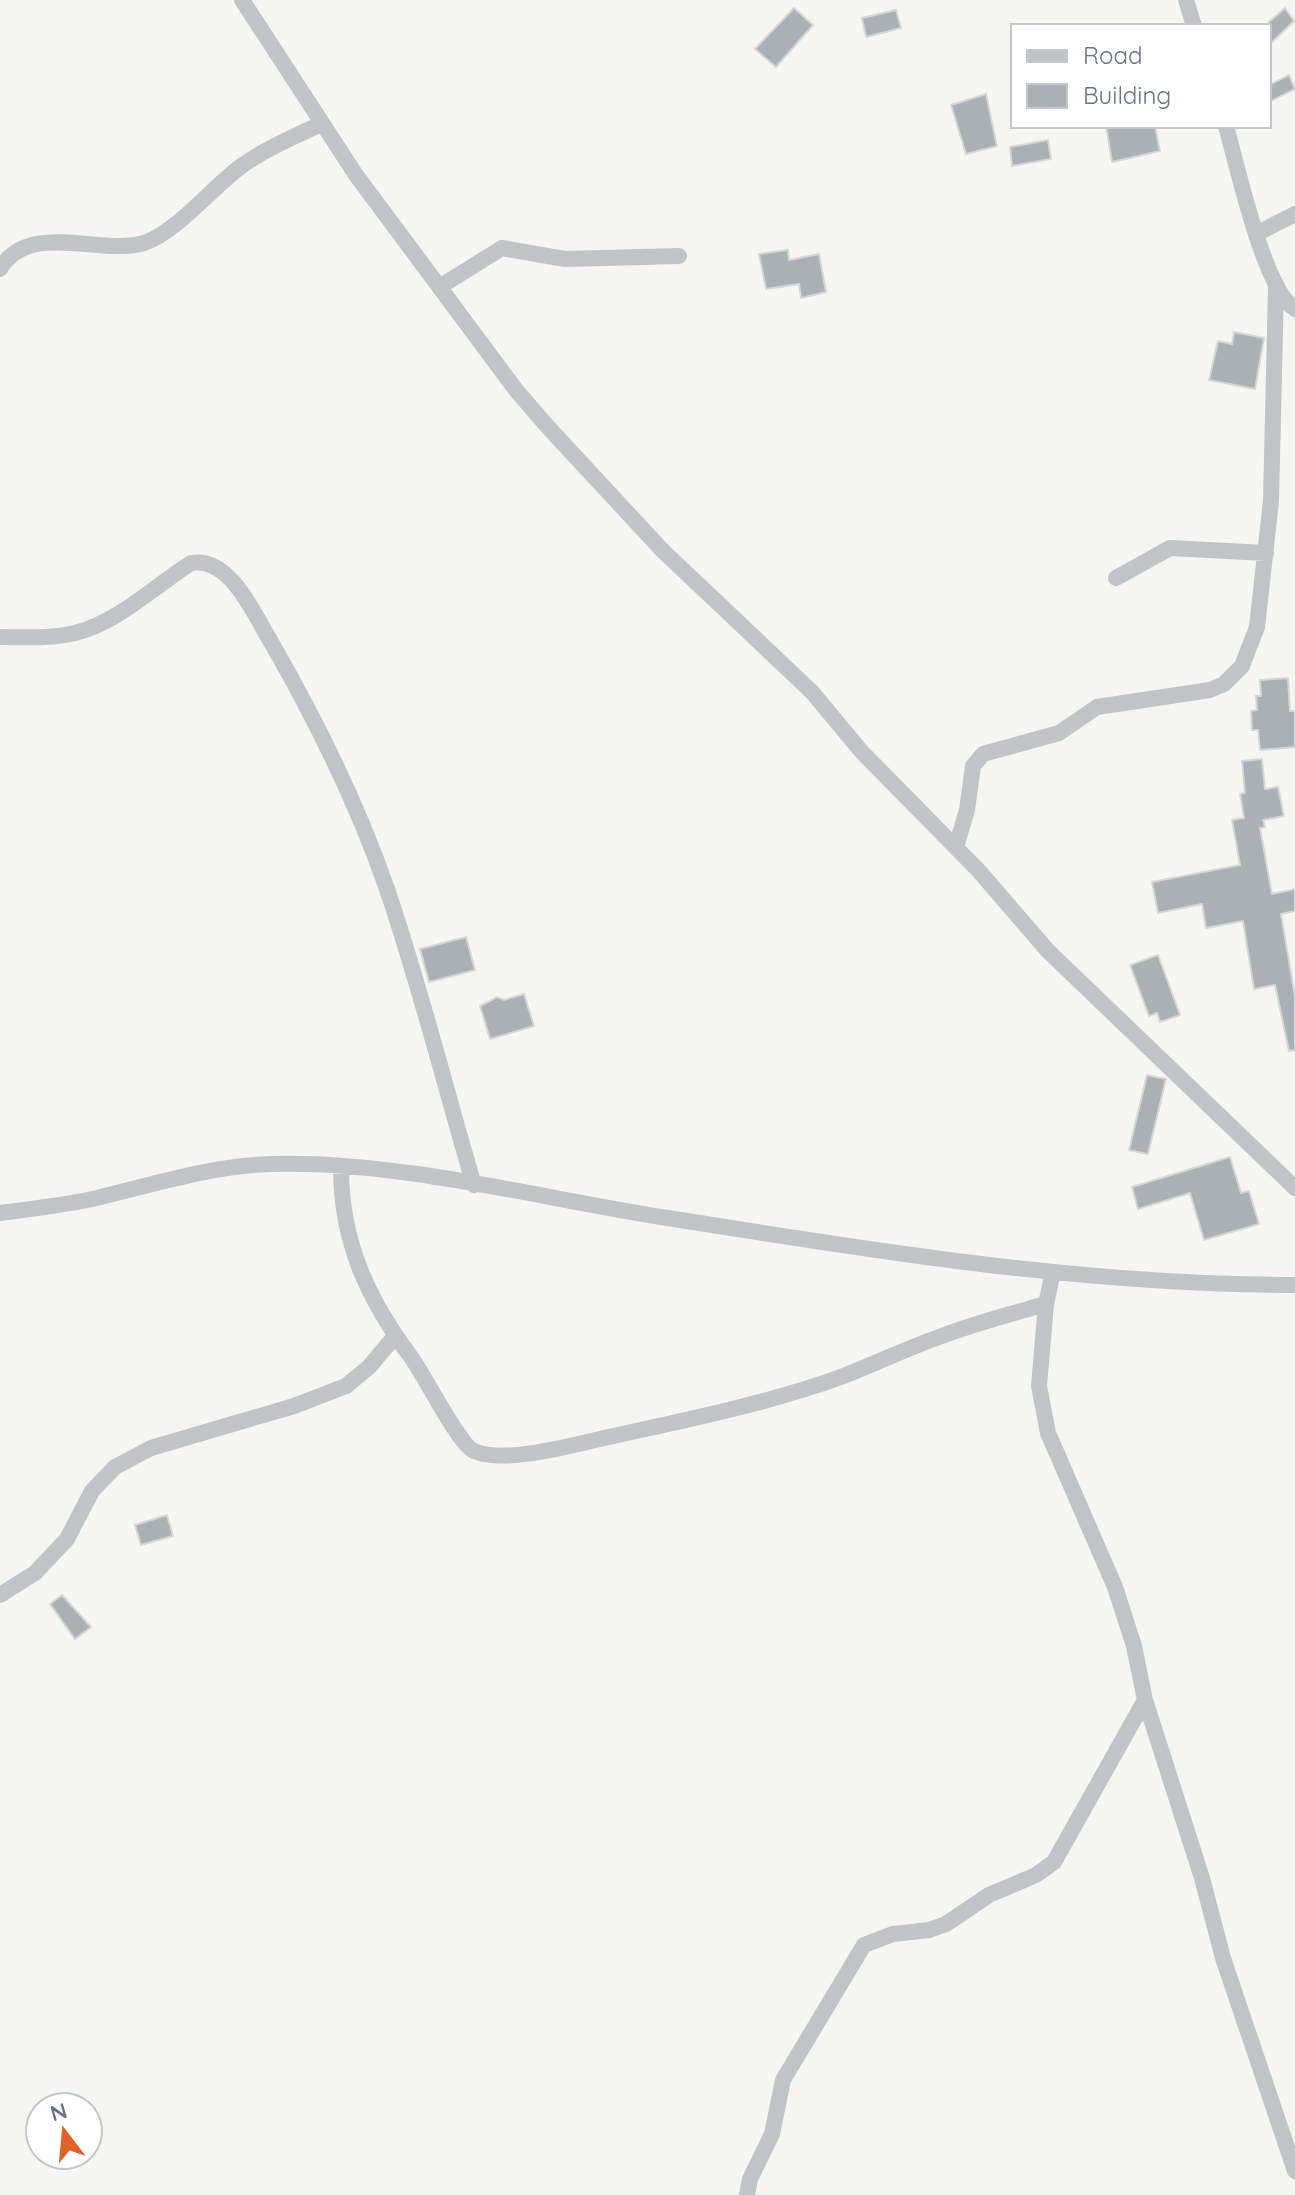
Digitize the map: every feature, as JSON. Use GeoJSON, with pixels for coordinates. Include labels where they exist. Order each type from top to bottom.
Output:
{"type":"FeatureCollection","features":[{"type":"Feature","properties":{"kind":"street"},"geometry":{"type":"LineString","coordinates":[[242,0],[321,124],[387,218],[516,390],[673,561],[812,692],[861,751],[956,847],[1077,981],[1120,1018],[1186,1086],[1295,1188]]}},
{"type":"Feature","properties":{"kind":"street"},"geometry":{"type":"LineString","coordinates":[[1186,0],[1193,24]]}},
{"type":"Feature","properties":{"kind":"street"},"geometry":{"type":"LineString","coordinates":[[0,269],[7,257],[25,248],[57,243],[124,245],[145,242],[169,227],[243,165],[321,124]]}},
{"type":"Feature","properties":{"kind":"street"},"geometry":{"type":"LineString","coordinates":[[956,847],[967,810],[973,766],[983,754],[1059,733],[1097,707],[1210,690],[1224,684],[1242,666],[1257,627],[1266,553],[1276,287],[1227,128]]}},
{"type":"Feature","properties":{"kind":"street"},"geometry":{"type":"LineString","coordinates":[[1258,233],[1295,214]]}},
{"type":"Feature","properties":{"kind":"street"},"geometry":{"type":"LineString","coordinates":[[441,286],[502,248],[565,259],[679,256]]}},
{"type":"Feature","properties":{"kind":"street"},"geometry":{"type":"LineString","coordinates":[[1276,287],[1295,309]]}},
{"type":"Feature","properties":{"kind":"street"},"geometry":{"type":"LineString","coordinates":[[1116,578],[1170,548],[1266,553]]}},
{"type":"Feature","properties":{"kind":"street"},"geometry":{"type":"LineString","coordinates":[[0,637],[53,637],[77,633],[98,624],[191,563],[207,560],[216,565],[245,598],[311,711],[387,888],[474,1185]]}},
{"type":"Feature","properties":{"kind":"street"},"geometry":{"type":"LineString","coordinates":[[0,1213],[96,1198],[206,1171],[272,1164],[341,1168],[474,1185],[669,1218],[1053,1272],[1221,1285],[1295,1285]]}},
{"type":"Feature","properties":{"kind":"street"},"geometry":{"type":"LineString","coordinates":[[341,1168],[341,1204],[346,1236],[358,1267],[395,1336],[433,1389],[460,1441],[474,1452],[497,1454],[551,1450],[788,1394],[841,1377],[945,1334],[1046,1304]]}},
{"type":"Feature","properties":{"kind":"street"},"geometry":{"type":"LineString","coordinates":[[1053,1272],[1046,1304],[1039,1386],[1048,1433],[1115,1587],[1134,1646],[1145,1700],[1202,1878],[1249,2041],[1295,2171]]}},
{"type":"Feature","properties":{"kind":"street"},"geometry":{"type":"LineString","coordinates":[[0,1595],[35,1573],[67,1539],[92,1491],[115,1467],[151,1448],[294,1406],[346,1386],[369,1367],[395,1336]]}},
{"type":"Feature","properties":{"kind":"street"},"geometry":{"type":"LineString","coordinates":[[747,2195],[750,2179],[772,2134],[783,2080],[864,1945],[893,1934],[929,1930],[946,1924],[989,1895],[1036,1875],[1054,1862],[1145,1700]]}},
{"type":"Feature","properties":{"kind":"building"},"geometry":{"type":"Polygon","coordinates":[[[794,8],[813,25],[776,67],[755,49],[794,8]]]}},
{"type":"Feature","properties":{"kind":"building"},"geometry":{"type":"Polygon","coordinates":[[[1285,8],[1294,21],[1271,43],[1269,22],[1285,8]]]}},
{"type":"Feature","properties":{"kind":"building"},"geometry":{"type":"Polygon","coordinates":[[[896,10],[901,28],[866,37],[862,18],[896,10]]]}},
{"type":"Feature","properties":{"kind":"building"},"geometry":{"type":"Polygon","coordinates":[[[1289,75],[1295,89],[1271,101],[1271,84],[1289,75]]]}},
{"type":"Feature","properties":{"kind":"building"},"geometry":{"type":"Polygon","coordinates":[[[986,94],[997,146],[966,154],[951,105],[986,94]]]}},
{"type":"Feature","properties":{"kind":"building"},"geometry":{"type":"Polygon","coordinates":[[[1106,128],[1155,128],[1160,151],[1112,162],[1106,128]]]}},
{"type":"Feature","properties":{"kind":"building"},"geometry":{"type":"Polygon","coordinates":[[[1048,140],[1051,159],[1012,166],[1010,147],[1048,140]]]}},
{"type":"Feature","properties":{"kind":"building"},"geometry":{"type":"Polygon","coordinates":[[[788,250],[789,260],[819,254],[826,292],[801,298],[799,284],[766,289],[759,254],[788,250]]]}},
{"type":"Feature","properties":{"kind":"building"},"geometry":{"type":"Polygon","coordinates":[[[1234,332],[1264,338],[1255,389],[1209,380],[1218,341],[1232,344],[1234,332]]]}},
{"type":"Feature","properties":{"kind":"building"},"geometry":{"type":"Polygon","coordinates":[[[1288,678],[1290,711],[1295,711],[1295,747],[1260,750],[1258,730],[1252,730],[1251,711],[1257,710],[1256,696],[1261,696],[1260,680],[1288,678]]]}},
{"type":"Feature","properties":{"kind":"building"},"geometry":{"type":"Polygon","coordinates":[[[1262,759],[1265,789],[1278,787],[1284,816],[1263,820],[1265,827],[1260,828],[1272,894],[1295,889],[1295,911],[1281,914],[1295,997],[1295,1050],[1289,1051],[1275,985],[1254,989],[1243,921],[1206,928],[1202,904],[1158,913],[1152,882],[1240,865],[1232,820],[1244,818],[1240,794],[1245,793],[1242,761],[1262,759]]]}},
{"type":"Feature","properties":{"kind":"building"},"geometry":{"type":"Polygon","coordinates":[[[466,937],[475,970],[429,982],[420,949],[466,937]]]}},
{"type":"Feature","properties":{"kind":"building"},"geometry":{"type":"Polygon","coordinates":[[[1158,955],[1180,1015],[1160,1022],[1157,1013],[1149,1016],[1130,965],[1158,955]]]}},
{"type":"Feature","properties":{"kind":"building"},"geometry":{"type":"Polygon","coordinates":[[[524,994],[534,1026],[490,1039],[480,1006],[497,997],[504,1000],[524,994]]]}},
{"type":"Feature","properties":{"kind":"building"},"geometry":{"type":"Polygon","coordinates":[[[1147,1075],[1166,1079],[1148,1154],[1129,1150],[1147,1075]]]}},
{"type":"Feature","properties":{"kind":"building"},"geometry":{"type":"Polygon","coordinates":[[[1230,1157],[1241,1193],[1249,1191],[1259,1224],[1204,1240],[1190,1193],[1138,1209],[1132,1187],[1230,1157]]]}},
{"type":"Feature","properties":{"kind":"building"},"geometry":{"type":"Polygon","coordinates":[[[167,1515],[173,1536],[141,1545],[135,1525],[167,1515]]]}},
{"type":"Feature","properties":{"kind":"building"},"geometry":{"type":"Polygon","coordinates":[[[62,1595],[91,1627],[75,1639],[50,1604],[62,1595]]]}}]}
